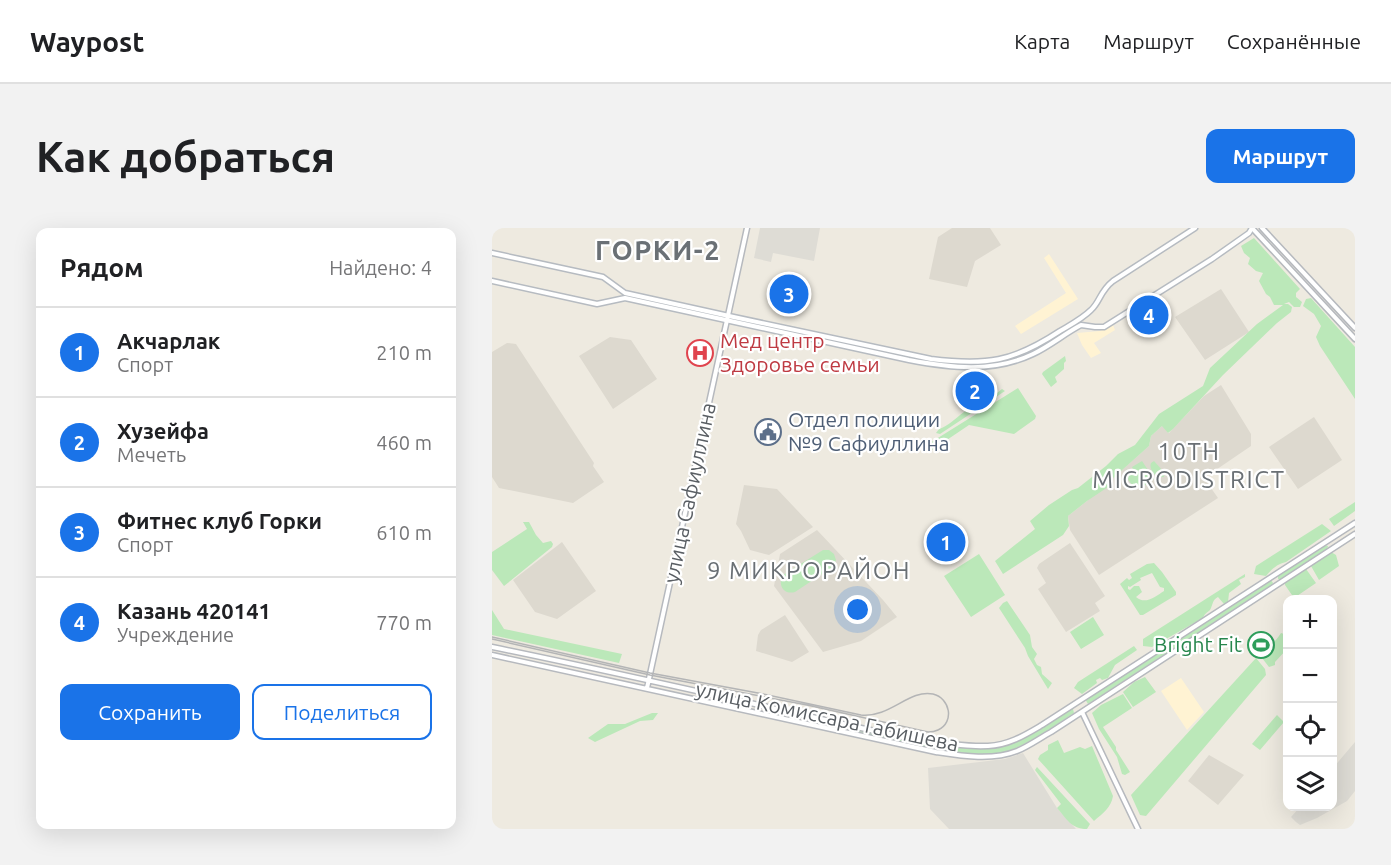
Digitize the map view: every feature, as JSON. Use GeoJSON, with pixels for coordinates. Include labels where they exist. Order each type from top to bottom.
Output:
{"type":"FeatureCollection","features":[{"type":"Feature","properties":{"kind":"street","name":"улица Сафиуллина"},"geometry":{"type":"LineString","coordinates":[[647,688],[747,228]]}},
{"type":"Feature","properties":{"kind":"street"},"geometry":{"type":"LineString","coordinates":[[492,280],[597,304],[625,298],[879,351],[954,362],[987,362],[1031,349],[1085,315],[1094,307],[1109,284],[1195,228]]}},
{"type":"Feature","properties":{"kind":"street"},"geometry":{"type":"LineString","coordinates":[[1080,325],[1104,327],[1212,259],[1252,228],[1355,339]]}},
{"type":"Feature","properties":{"kind":"street"},"geometry":{"type":"LineString","coordinates":[[1262,228],[1355,328]]}},
{"type":"Feature","properties":{"kind":"street"},"geometry":{"type":"LineString","coordinates":[[1277,254],[1282,249]]}},
{"type":"Feature","properties":{"kind":"street"},"geometry":{"type":"LineString","coordinates":[[492,253],[603,277],[625,293],[728,319]]}},
{"type":"Feature","properties":{"kind":"street"},"geometry":{"type":"LineString","coordinates":[[1319,300],[1326,295]]}},
{"type":"Feature","properties":{"kind":"street"},"geometry":{"type":"LineString","coordinates":[[879,351],[909,360],[955,368],[993,366],[1035,353],[1080,325],[1085,315]]}},
{"type":"Feature","properties":{"kind":"street","name":"улица Комиссара Габишева"},"geometry":{"type":"LineString","coordinates":[[492,646],[881,733],[963,746],[1001,745],[1018,739],[1042,725],[1355,523]]}},
{"type":"Feature","properties":{"kind":"street"},"geometry":{"type":"LineString","coordinates":[[492,655],[936,752],[964,756],[993,756],[1015,752],[1047,734],[1355,534]]}},
{"type":"Feature","properties":{"kind":"street"},"geometry":{"type":"LineString","coordinates":[[1273,576],[1278,584]]}},
{"type":"Feature","properties":{"kind":"street"},"geometry":{"type":"LineString","coordinates":[[1082,712],[1138,829]]}},
{"type":"Feature","properties":{"kind":"shaded area"},"geometry":{"type":"Polygon","coordinates":[[[760,228],[820,228],[814,261],[773,253],[771,262],[754,258],[760,228]]]}},
{"type":"Feature","properties":{"kind":"shaded area"},"geometry":{"type":"Polygon","coordinates":[[[952,228],[990,228],[1001,245],[975,261],[967,287],[929,279],[938,237],[952,228]]]}},
{"type":"Feature","properties":{"kind":"shaded area"},"geometry":{"type":"Polygon","coordinates":[[[1049,254],[1078,299],[1021,334],[1015,326],[1066,293],[1044,258],[1049,254]]]}},
{"type":"Feature","properties":{"kind":"shaded area"},"geometry":{"type":"Polygon","coordinates":[[[1221,289],[1249,332],[1205,360],[1175,317],[1221,289]]]}},
{"type":"Feature","properties":{"kind":"shaded area"},"geometry":{"type":"Polygon","coordinates":[[[1113,325],[1115,330],[1094,343],[1101,353],[1091,358],[1077,333],[1100,331],[1113,325]]]}},
{"type":"Feature","properties":{"kind":"shaded area"},"geometry":{"type":"Polygon","coordinates":[[[610,337],[631,340],[657,379],[613,409],[579,356],[610,337]]]}},
{"type":"Feature","properties":{"kind":"shaded area"},"geometry":{"type":"Polygon","coordinates":[[[507,343],[516,344],[604,482],[573,503],[499,488],[492,477],[492,352],[507,343]]]}},
{"type":"Feature","properties":{"kind":"shaded area"},"geometry":{"type":"Polygon","coordinates":[[[1221,385],[1251,434],[1251,446],[1204,478],[1218,498],[1099,575],[1070,530],[1068,516],[1149,446],[1151,436],[1163,425],[1169,433],[1204,396],[1221,385]]]}},
{"type":"Feature","properties":{"kind":"shaded area"},"geometry":{"type":"Polygon","coordinates":[[[1314,417],[1342,460],[1298,489],[1269,447],[1314,417]]]}},
{"type":"Feature","properties":{"kind":"shaded area"},"geometry":{"type":"Polygon","coordinates":[[[744,485],[777,489],[813,527],[769,555],[750,550],[736,524],[744,485]]]}},
{"type":"Feature","properties":{"kind":"shaded area"},"geometry":{"type":"Polygon","coordinates":[[[817,530],[897,617],[861,641],[823,652],[774,586],[780,554],[817,530]]]}},
{"type":"Feature","properties":{"kind":"shaded area"},"geometry":{"type":"Polygon","coordinates":[[[562,542],[596,591],[557,619],[535,612],[513,580],[562,542]]]}},
{"type":"Feature","properties":{"kind":"shaded area"},"geometry":{"type":"Polygon","coordinates":[[[1070,543],[1105,596],[1095,603],[1100,611],[1066,632],[1038,589],[1046,583],[1037,568],[1039,564],[1070,543]]]}},
{"type":"Feature","properties":{"kind":"shaded area"},"geometry":{"type":"Polygon","coordinates":[[[785,615],[809,652],[792,662],[756,651],[761,630],[785,615]]]}},
{"type":"Feature","properties":{"kind":"shaded area"},"geometry":{"type":"Polygon","coordinates":[[[1181,678],[1204,712],[1187,730],[1161,691],[1181,678]]]}},
{"type":"Feature","properties":{"kind":"shaded area"},"geometry":{"type":"Polygon","coordinates":[[[1355,742],[1355,791],[1347,801],[1337,807],[1337,763],[1355,742]]]}},
{"type":"Feature","properties":{"kind":"shaded area"},"geometry":{"type":"Polygon","coordinates":[[[1023,753],[1057,808],[1076,829],[949,829],[930,809],[928,768],[1005,759],[1023,753]]]}},
{"type":"Feature","properties":{"kind":"shaded area"},"geometry":{"type":"Polygon","coordinates":[[[1209,755],[1244,775],[1218,805],[1188,781],[1209,755]]]}},
{"type":"Feature","properties":{"kind":"shaded area"},"geometry":{"type":"Polygon","coordinates":[[[1296,811],[1329,811],[1300,825],[1291,817],[1296,811]]]}},
{"type":"Feature","properties":{"kind":"green space"},"geometry":{"type":"Polygon","coordinates":[[[1254,238],[1300,289],[1296,297],[1302,302],[1300,307],[1294,307],[1289,302],[1284,304],[1292,307],[1291,312],[1223,375],[1173,429],[1168,433],[1162,426],[1151,436],[1149,446],[1111,480],[1111,485],[1068,516],[1069,526],[1063,535],[1003,574],[995,561],[1035,529],[1030,521],[1049,505],[1078,488],[1118,454],[1135,445],[1159,414],[1203,386],[1210,368],[1257,324],[1283,305],[1274,305],[1259,281],[1263,273],[1256,271],[1248,264],[1250,258],[1241,246],[1254,238]]]}},
{"type":"Feature","properties":{"kind":"green space"},"geometry":{"type":"Polygon","coordinates":[[[1311,298],[1355,347],[1355,399],[1316,337],[1321,326],[1314,314],[1303,306],[1306,299],[1311,298]]]}},
{"type":"Feature","properties":{"kind":"green space"},"geometry":{"type":"Polygon","coordinates":[[[1065,356],[1064,369],[1055,377],[1057,382],[1051,387],[1042,374],[1065,356]]]}},
{"type":"Feature","properties":{"kind":"green space"},"geometry":{"type":"Polygon","coordinates":[[[1018,388],[1036,416],[1035,419],[1014,434],[969,425],[929,452],[925,446],[1018,388]]]}},
{"type":"Feature","properties":{"kind":"green space"},"geometry":{"type":"Polygon","coordinates":[[[1002,389],[1005,391],[940,434],[936,433],[964,412],[1002,389]]]}},
{"type":"Feature","properties":{"kind":"green space"},"geometry":{"type":"Polygon","coordinates":[[[1142,461],[1154,479],[1144,486],[1142,483],[1134,488],[1125,475],[1142,461]]]}},
{"type":"Feature","properties":{"kind":"green space"},"geometry":{"type":"Polygon","coordinates":[[[1154,461],[1163,471],[1164,477],[1157,477],[1151,469],[1151,463],[1154,461]]]}},
{"type":"Feature","properties":{"kind":"green space"},"geometry":{"type":"Polygon","coordinates":[[[1355,502],[1355,511],[1334,526],[1329,519],[1355,502]]]}},
{"type":"Feature","properties":{"kind":"green space"},"geometry":{"type":"Polygon","coordinates":[[[523,522],[529,522],[543,543],[551,541],[553,544],[504,586],[492,570],[492,552],[527,529],[523,522]]]}},
{"type":"Feature","properties":{"kind":"green space"},"geometry":{"type":"Polygon","coordinates":[[[1322,524],[1331,531],[1275,567],[1266,576],[1254,574],[1256,566],[1322,524]]]}},
{"type":"Feature","properties":{"kind":"green space"},"geometry":{"type":"Polygon","coordinates":[[[1324,545],[1328,546],[1327,550],[1281,580],[1278,579],[1278,575],[1324,545]]]}},
{"type":"Feature","properties":{"kind":"green space"},"geometry":{"type":"Polygon","coordinates":[[[823,550],[829,550],[834,554],[836,560],[834,566],[795,592],[785,591],[781,586],[783,575],[823,550]]]}},
{"type":"Feature","properties":{"kind":"green space"},"geometry":{"type":"Polygon","coordinates":[[[1331,552],[1336,555],[1339,566],[1319,580],[1311,566],[1331,552]]]}},
{"type":"Feature","properties":{"kind":"green space"},"geometry":{"type":"Polygon","coordinates":[[[979,554],[1005,595],[971,617],[944,576],[979,554]]]}},
{"type":"Feature","properties":{"kind":"green space"},"geometry":{"type":"Polygon","coordinates":[[[1154,563],[1176,595],[1140,615],[1120,584],[1127,578],[1129,580],[1132,578],[1130,574],[1147,564],[1154,563]],[[1152,573],[1140,578],[1141,580],[1130,587],[1128,586],[1128,589],[1139,586],[1142,592],[1136,597],[1146,600],[1164,591],[1164,588],[1160,587],[1152,573]]]}},
{"type":"Feature","properties":{"kind":"green space"},"geometry":{"type":"Polygon","coordinates":[[[1306,569],[1316,583],[1298,595],[1292,595],[1285,582],[1306,569]]]}},
{"type":"Feature","properties":{"kind":"green space"},"geometry":{"type":"Polygon","coordinates":[[[1245,574],[1245,577],[1239,580],[1241,584],[1229,593],[1228,602],[1224,604],[1218,597],[1203,618],[1152,647],[1143,646],[1143,639],[1245,574]]]}},
{"type":"Feature","properties":{"kind":"green space"},"geometry":{"type":"Polygon","coordinates":[[[1271,580],[1272,585],[1088,704],[1085,699],[1271,580]]]}},
{"type":"Feature","properties":{"kind":"green space"},"geometry":{"type":"Polygon","coordinates":[[[1007,601],[1030,635],[1032,647],[1037,654],[1034,659],[1041,667],[1042,674],[1052,683],[1048,689],[999,608],[1007,601]]]}},
{"type":"Feature","properties":{"kind":"green space"},"geometry":{"type":"Polygon","coordinates":[[[492,610],[504,629],[622,654],[619,663],[492,635],[492,610]]]}},
{"type":"Feature","properties":{"kind":"green space"},"geometry":{"type":"Polygon","coordinates":[[[1093,617],[1104,635],[1081,649],[1070,632],[1093,617]]]}},
{"type":"Feature","properties":{"kind":"green space"},"geometry":{"type":"Polygon","coordinates":[[[1281,633],[1283,634],[1283,653],[1275,665],[1269,667],[1262,658],[1281,633]]]}},
{"type":"Feature","properties":{"kind":"green space"},"geometry":{"type":"Polygon","coordinates":[[[1134,646],[1137,650],[1115,665],[1108,678],[1096,680],[1097,683],[1082,694],[1074,688],[1078,682],[1134,646]]]}},
{"type":"Feature","properties":{"kind":"green space"},"geometry":{"type":"Polygon","coordinates":[[[1256,658],[1265,669],[1266,675],[1146,816],[1140,815],[1131,795],[1256,658]]]}},
{"type":"Feature","properties":{"kind":"green space"},"geometry":{"type":"Polygon","coordinates":[[[1145,677],[1156,692],[1133,707],[1123,692],[1134,682],[1145,677]]]}},
{"type":"Feature","properties":{"kind":"green space"},"geometry":{"type":"Polygon","coordinates":[[[1123,694],[1132,708],[1103,727],[1130,772],[1125,775],[1122,774],[1117,757],[1099,729],[1092,713],[1101,705],[1123,694]]]}},
{"type":"Feature","properties":{"kind":"green space"},"geometry":{"type":"Polygon","coordinates":[[[1071,709],[1074,713],[1036,738],[1011,750],[994,754],[974,755],[930,750],[848,731],[849,727],[951,747],[992,747],[1026,736],[1071,709]]]}},
{"type":"Feature","properties":{"kind":"green space"},"geometry":{"type":"Polygon","coordinates":[[[652,713],[658,713],[653,720],[640,721],[595,742],[588,738],[608,724],[625,724],[652,713]]]}},
{"type":"Feature","properties":{"kind":"green space"},"geometry":{"type":"Polygon","coordinates":[[[1277,715],[1283,721],[1260,750],[1252,744],[1277,715]]]}},
{"type":"Feature","properties":{"kind":"green space"},"geometry":{"type":"Polygon","coordinates":[[[1058,740],[1064,753],[1080,747],[1085,749],[1092,746],[1113,796],[1108,807],[1094,821],[1038,759],[1048,750],[1048,745],[1058,740]]]}},
{"type":"Feature","properties":{"kind":"green space"},"geometry":{"type":"Polygon","coordinates":[[[1037,767],[1090,824],[1087,829],[1073,825],[1057,808],[1061,804],[1035,770],[1037,767]]]}},
{"type":"Feature","properties":{"kind":"tram line"},"geometry":{"type":"LineString","coordinates":[[492,637],[650,673],[861,715],[881,712],[916,696],[933,694],[939,696],[947,705],[947,722],[937,730],[928,732],[807,705],[650,675],[492,639]]}},
{"type":"Feature","properties":{"kind":"place","name":"Фитнес клуб Горки"},"geometry":{"type":"Point","coordinates":[789,294]}},
{"type":"Feature","properties":{"kind":"place","name":"Казань 420141"},"geometry":{"type":"Point","coordinates":[1149,315]}},
{"type":"Feature","properties":{"kind":"place","name":"Мед центр Здоровье семьи"},"geometry":{"type":"Point","coordinates":[700,353]}},
{"type":"Feature","properties":{"kind":"place","name":"Хузейфа"},"geometry":{"type":"Point","coordinates":[975,391]}},
{"type":"Feature","properties":{"kind":"place","name":"Отдел полиции №9 Сафиуллина"},"geometry":{"type":"Point","coordinates":[768,432]}},
{"type":"Feature","properties":{"kind":"place","name":"Акчарлак"},"geometry":{"type":"Point","coordinates":[946,542]}},
{"type":"Feature","properties":{"kind":"place","name":"Bright Fit"},"geometry":{"type":"Point","coordinates":[1261,645]}},
{"type":"Feature","properties":{"kind":"district","name":"ГОРКИ-2"},"geometry":{"type":"Point","coordinates":[658,251]}},
{"type":"Feature","properties":{"kind":"district","name":"10TH MICRODISTRICT"},"geometry":{"type":"Point","coordinates":[1189,466]}},
{"type":"Feature","properties":{"kind":"district","name":"9 МИКРОРАЙОН"},"geometry":{"type":"Point","coordinates":[809,571]}}]}
